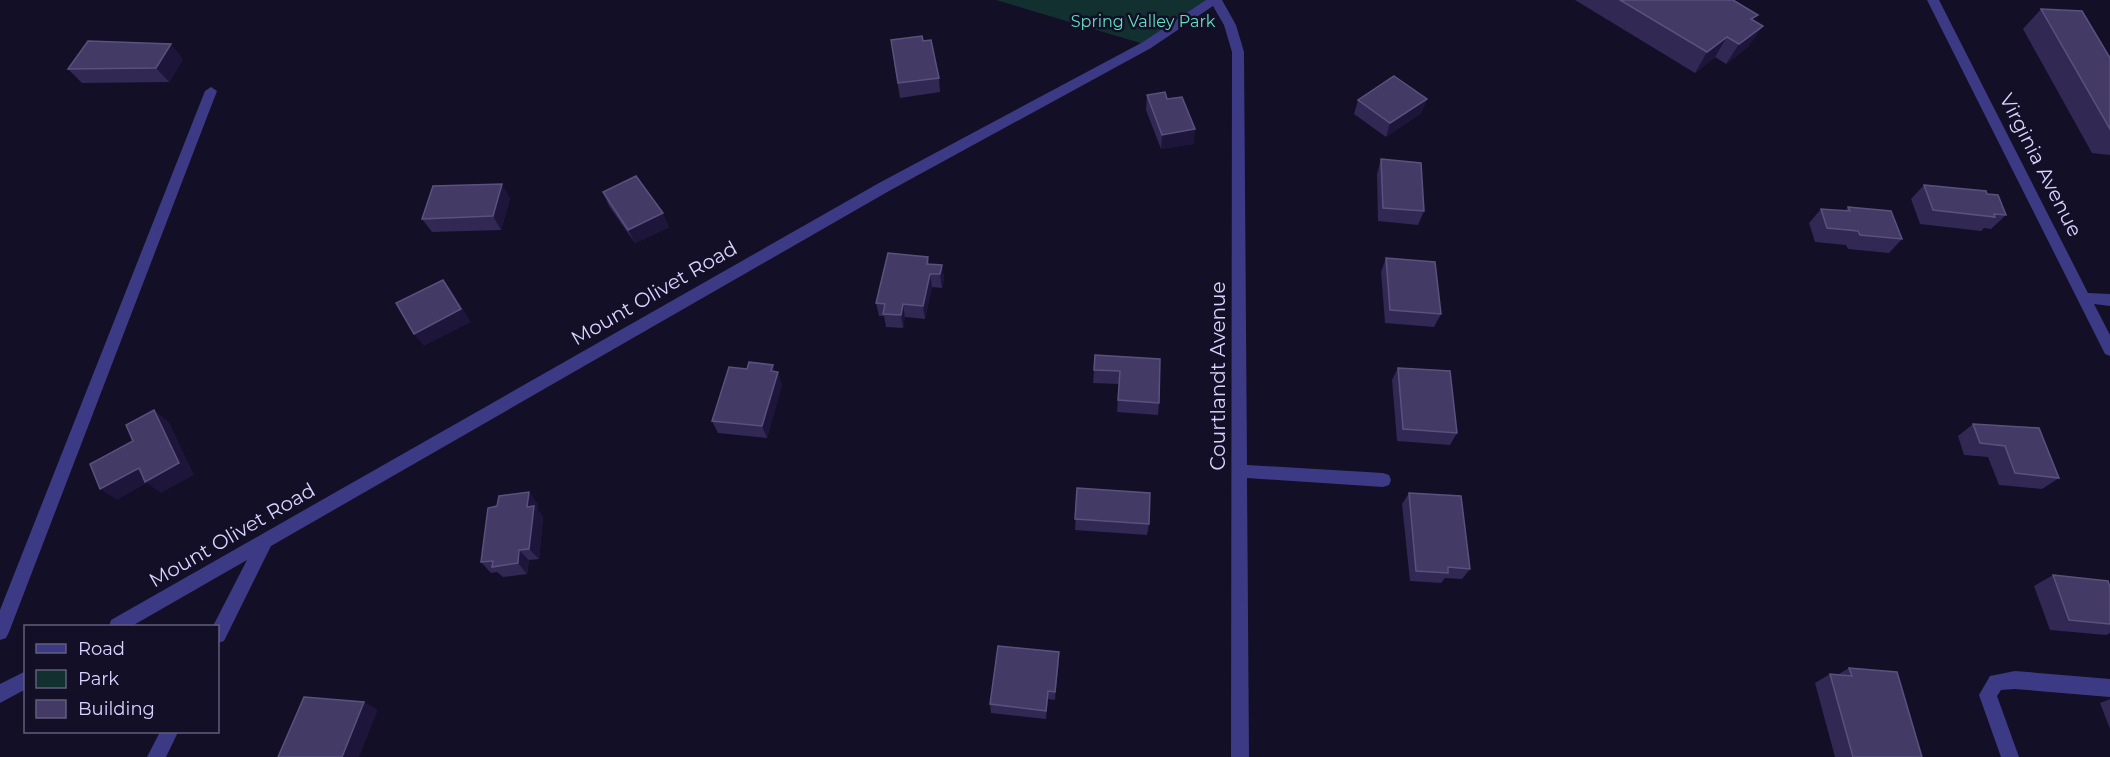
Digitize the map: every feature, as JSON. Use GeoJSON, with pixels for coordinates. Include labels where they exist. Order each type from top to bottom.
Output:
{"type":"FeatureCollection","features":[{"type":"Feature","properties":{"kind":"street","name":"Courtlandt Avenue"},"geometry":{"type":"LineString","coordinates":[[1215,0],[1230,25],[1238,52],[1240,757]]}},
{"type":"Feature","properties":{"kind":"street","name":"Mount Olivet Road"},"geometry":{"type":"LineString","coordinates":[[120,625],[884,187],[1147,45],[1215,0]]}},
{"type":"Feature","properties":{"kind":"street","name":"Virginia Avenue"},"geometry":{"type":"LineString","coordinates":[[1933,0],[2110,350]]}},
{"type":"Feature","properties":{"kind":"street"},"geometry":{"type":"LineString","coordinates":[[0,632],[211,91]]}},
{"type":"Feature","properties":{"kind":"street"},"geometry":{"type":"LineString","coordinates":[[2085,298],[2110,300]]}},
{"type":"Feature","properties":{"kind":"street"},"geometry":{"type":"LineString","coordinates":[[1239,471],[1383,480]]}},
{"type":"Feature","properties":{"kind":"street"},"geometry":{"type":"LineString","coordinates":[[219,633],[265,542]]}},
{"type":"Feature","properties":{"kind":"street"},"geometry":{"type":"LineString","coordinates":[[0,694],[24,680]]}},
{"type":"Feature","properties":{"kind":"street"},"geometry":{"type":"LineString","coordinates":[[2010,757],[1988,695],[1996,682],[2015,680],[2110,688]]}},
{"type":"Feature","properties":{"kind":"street"},"geometry":{"type":"LineString","coordinates":[[156,757],[168,733]]}},
{"type":"Feature","properties":{"kind":"green space","name":"Spring Valley Park"},"geometry":{"type":"Polygon","coordinates":[[[996,0],[1222,0],[1147,45],[996,0]]]}},
{"type":"Feature","properties":{"kind":"building"},"geometry":{"type":"Polygon","coordinates":[[[1620,0],[1733,0],[1758,15],[1751,19],[1763,26],[1739,44],[1727,37],[1707,52],[1620,0]]]}},
{"type":"Feature","properties":{"kind":"building"},"geometry":{"type":"Polygon","coordinates":[[[2041,9],[2082,11],[2110,58],[2110,129],[2041,9]]]}},
{"type":"Feature","properties":{"kind":"building"},"geometry":{"type":"Polygon","coordinates":[[[922,36],[923,41],[931,40],[939,78],[898,83],[891,40],[922,36]]]}},
{"type":"Feature","properties":{"kind":"building"},"geometry":{"type":"Polygon","coordinates":[[[88,41],[171,44],[156,68],[68,69],[88,41]]]}},
{"type":"Feature","properties":{"kind":"building"},"geometry":{"type":"Polygon","coordinates":[[[1394,76],[1427,99],[1390,123],[1358,100],[1394,76]]]}},
{"type":"Feature","properties":{"kind":"building"},"geometry":{"type":"Polygon","coordinates":[[[1165,92],[1167,99],[1182,97],[1195,129],[1162,135],[1147,95],[1165,92]]]}},
{"type":"Feature","properties":{"kind":"building"},"geometry":{"type":"Polygon","coordinates":[[[1381,159],[1421,163],[1424,211],[1383,208],[1381,159]]]}},
{"type":"Feature","properties":{"kind":"building"},"geometry":{"type":"Polygon","coordinates":[[[636,176],[663,213],[628,230],[603,192],[636,176]]]}},
{"type":"Feature","properties":{"kind":"building"},"geometry":{"type":"Polygon","coordinates":[[[502,184],[493,216],[422,219],[433,186],[502,184]]]}},
{"type":"Feature","properties":{"kind":"building"},"geometry":{"type":"Polygon","coordinates":[[[1924,185],[1986,191],[1987,194],[1998,195],[2006,215],[1994,214],[1995,217],[1933,210],[1924,185]]]}},
{"type":"Feature","properties":{"kind":"building"},"geometry":{"type":"Polygon","coordinates":[[[1848,207],[1891,211],[1902,239],[1860,235],[1858,231],[1827,228],[1821,209],[1850,211],[1848,207]]]}},
{"type":"Feature","properties":{"kind":"building"},"geometry":{"type":"Polygon","coordinates":[[[888,253],[928,257],[927,264],[942,265],[940,274],[930,274],[923,306],[903,304],[901,315],[883,314],[885,304],[876,303],[888,253]]]}},
{"type":"Feature","properties":{"kind":"building"},"geometry":{"type":"Polygon","coordinates":[[[1386,258],[1435,262],[1441,314],[1390,310],[1386,258]]]}},
{"type":"Feature","properties":{"kind":"building"},"geometry":{"type":"Polygon","coordinates":[[[443,280],[461,309],[414,334],[396,303],[443,280]]]}},
{"type":"Feature","properties":{"kind":"building"},"geometry":{"type":"Polygon","coordinates":[[[1095,355],[1160,359],[1159,403],[1118,400],[1120,371],[1094,370],[1095,355]]]}},
{"type":"Feature","properties":{"kind":"building"},"geometry":{"type":"Polygon","coordinates":[[[749,362],[773,365],[771,371],[778,372],[762,426],[712,421],[729,367],[747,369],[749,362]]]}},
{"type":"Feature","properties":{"kind":"building"},"geometry":{"type":"Polygon","coordinates":[[[1398,368],[1450,371],[1457,433],[1403,429],[1398,368]]]}},
{"type":"Feature","properties":{"kind":"building"},"geometry":{"type":"Polygon","coordinates":[[[154,410],[179,463],[145,482],[139,468],[100,489],[90,464],[133,441],[126,425],[154,410]]]}},
{"type":"Feature","properties":{"kind":"building"},"geometry":{"type":"Polygon","coordinates":[[[1973,424],[2039,428],[2059,478],[2015,473],[2005,446],[1980,443],[1973,424]]]}},
{"type":"Feature","properties":{"kind":"building"},"geometry":{"type":"Polygon","coordinates":[[[1077,488],[1150,493],[1149,524],[1075,519],[1077,488]]]}},
{"type":"Feature","properties":{"kind":"building"},"geometry":{"type":"Polygon","coordinates":[[[529,492],[527,507],[534,506],[529,549],[519,550],[518,563],[492,567],[493,561],[481,562],[488,508],[497,506],[499,496],[529,492]]]}},
{"type":"Feature","properties":{"kind":"building"},"geometry":{"type":"Polygon","coordinates":[[[1409,493],[1461,496],[1470,569],[1448,567],[1448,573],[1416,571],[1409,493]]]}},
{"type":"Feature","properties":{"kind":"building"},"geometry":{"type":"Polygon","coordinates":[[[2053,575],[2108,581],[2110,624],[2069,620],[2053,575]]]}},
{"type":"Feature","properties":{"kind":"building"},"geometry":{"type":"Polygon","coordinates":[[[998,646],[1059,652],[1055,692],[1048,691],[1046,711],[990,704],[998,646]]]}},
{"type":"Feature","properties":{"kind":"building"},"geometry":{"type":"Polygon","coordinates":[[[1849,668],[1897,672],[1922,757],[1853,757],[1830,674],[1852,676],[1849,668]]]}},
{"type":"Feature","properties":{"kind":"building"},"geometry":{"type":"Polygon","coordinates":[[[304,697],[364,702],[342,757],[278,757],[304,697]]]}}]}
